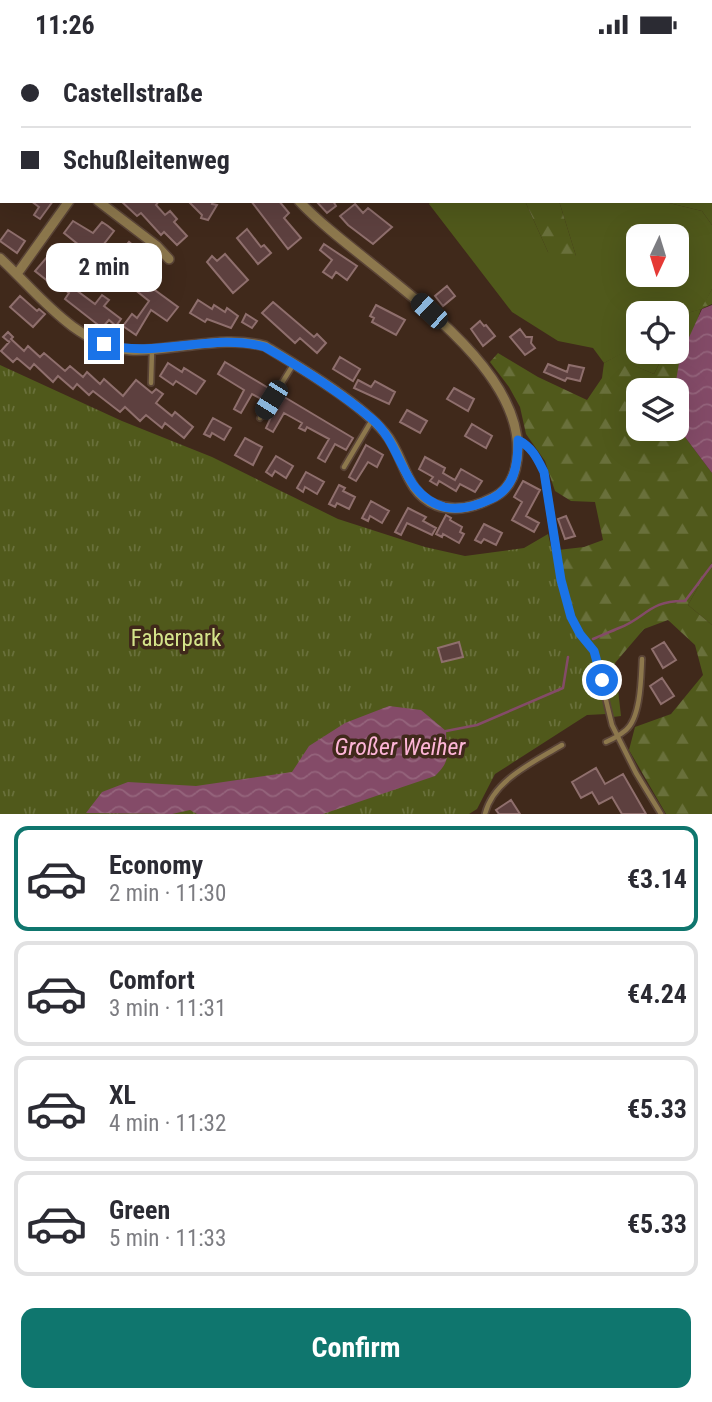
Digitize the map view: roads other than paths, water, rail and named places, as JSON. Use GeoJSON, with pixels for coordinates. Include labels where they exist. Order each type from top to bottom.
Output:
{"type":"FeatureCollection","features":[{"type":"Feature","properties":{"kind":"street"},"geometry":{"type":"LineString","coordinates":[[17,274],[68,203]]}},
{"type":"Feature","properties":{"kind":"street"},"geometry":{"type":"LineString","coordinates":[[101,203],[157,246],[169,260]]}},
{"type":"Feature","properties":{"kind":"street"},"geometry":{"type":"LineString","coordinates":[[0,258],[65,320],[89,337],[118,348],[152,349],[229,341],[250,342],[265,347],[373,419],[388,436],[416,492],[436,505],[466,508],[501,493],[514,474],[518,440],[508,403],[476,358],[398,283],[329,229],[301,203]]}},
{"type":"Feature","properties":{"kind":"lane"},"geometry":{"type":"LineString","coordinates":[[151,383],[152,349]]}},
{"type":"Feature","properties":{"kind":"lane"},"geometry":{"type":"LineString","coordinates":[[260,418],[294,364]]}},
{"type":"Feature","properties":{"kind":"lane"},"geometry":{"type":"LineString","coordinates":[[344,467],[373,419]]}},
{"type":"Feature","properties":{"kind":"lane"},"geometry":{"type":"LineString","coordinates":[[518,440],[531,450],[544,472],[554,542],[568,605],[580,634],[594,651],[612,725],[636,773],[662,814]]}},
{"type":"Feature","properties":{"kind":"lane"},"geometry":{"type":"LineString","coordinates":[[606,742],[628,729],[635,713],[641,684],[642,659]]}},
{"type":"Feature","properties":{"kind":"lane"},"geometry":{"type":"LineString","coordinates":[[485,814],[488,801],[505,782],[562,745]]}},
{"type":"Feature","properties":{"kind":"water"},"geometry":{"type":"Polygon","coordinates":[[[712,305],[712,473],[688,441],[689,378],[676,378],[679,364],[689,364],[689,337],[702,309],[712,305]]]}},
{"type":"Feature","properties":{"kind":"water","name":"Großer Weiher"},"geometry":{"type":"Polygon","coordinates":[[[389,706],[421,710],[446,731],[446,760],[435,776],[323,814],[197,814],[190,810],[172,814],[86,813],[102,792],[128,782],[196,786],[292,772],[309,746],[345,723],[389,706]]]}},
{"type":"Feature","properties":{"kind":"waterway"},"geometry":{"type":"LineString","coordinates":[[593,639],[628,624],[655,606],[685,601],[712,565]]}},
{"type":"Feature","properties":{"kind":"waterway"},"geometry":{"type":"LineString","coordinates":[[446,731],[477,725],[563,688],[568,657]]}},
{"type":"Feature","properties":{"kind":"park label","name":"Faberpark"},"geometry":{"type":"Point","coordinates":[176,638]}}]}
